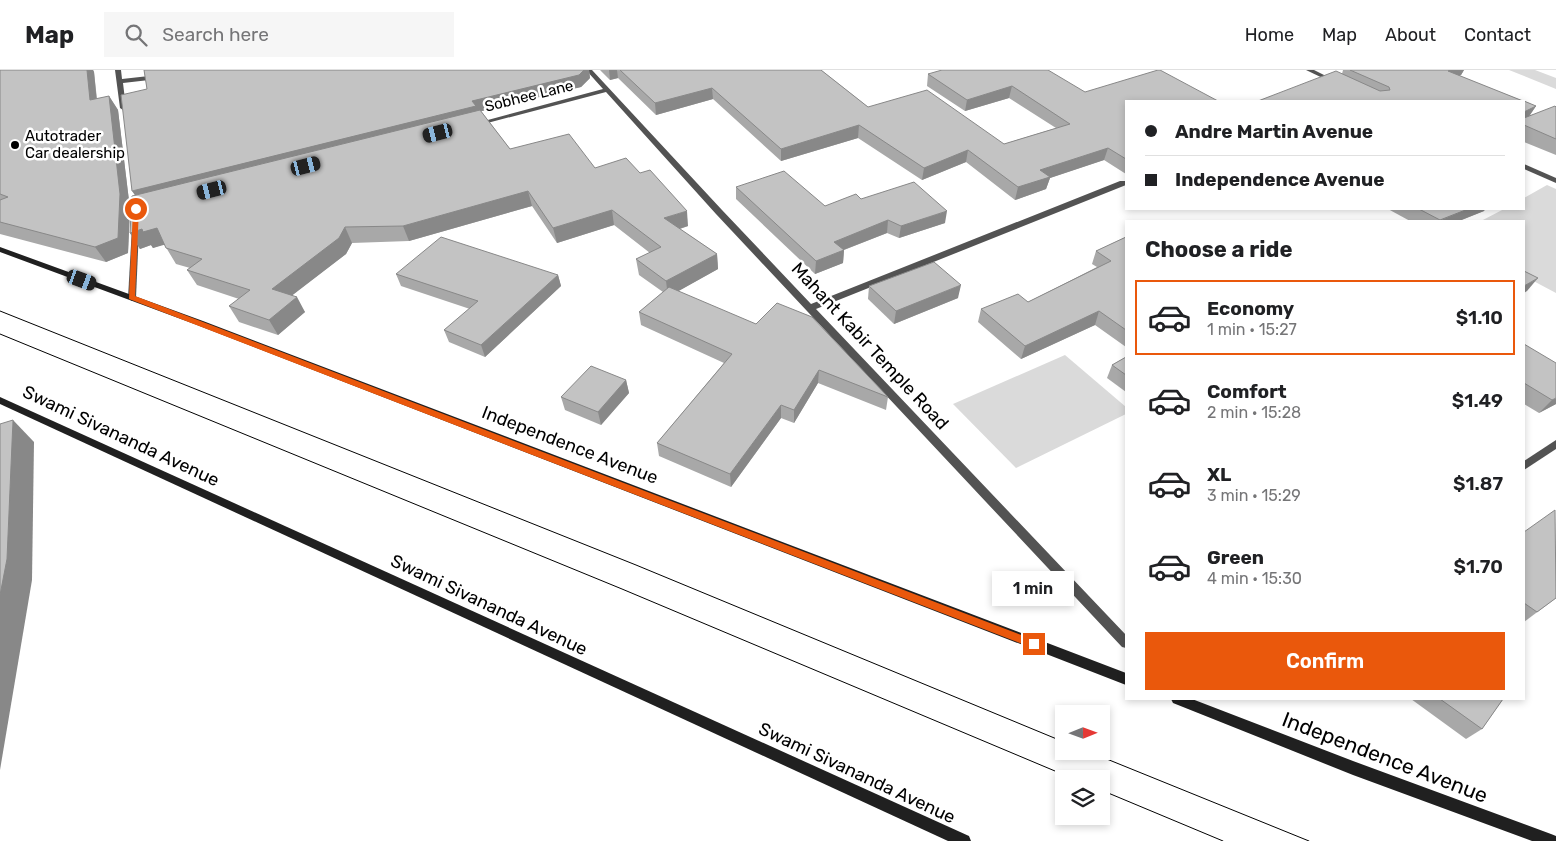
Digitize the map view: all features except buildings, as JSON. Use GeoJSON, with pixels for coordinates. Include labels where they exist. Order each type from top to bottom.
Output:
{"type":"FeatureCollection","features":[{"type":"Feature","properties":{"kind":"street"},"geometry":{"type":"LineString","coordinates":[[118,70],[124,112]]}},
{"type":"Feature","properties":{"kind":"street","name":"Mahant Kabir Temple Road"},"geometry":{"type":"LineString","coordinates":[[589,70],[1125,643]]}},
{"type":"Feature","properties":{"kind":"street"},"geometry":{"type":"LineString","coordinates":[[1309,70],[1343,85]]}},
{"type":"Feature","properties":{"kind":"street"},"geometry":{"type":"LineString","coordinates":[[120,81],[166,76]]}},
{"type":"Feature","properties":{"kind":"street","name":"Sobhee Lane"},"geometry":{"type":"LineString","coordinates":[[464,127],[608,90]]}},
{"type":"Feature","properties":{"kind":"street"},"geometry":{"type":"LineString","coordinates":[[1525,166],[1556,181]]}},
{"type":"Feature","properties":{"kind":"street"},"geometry":{"type":"LineString","coordinates":[[810,308],[1123,183]]}},
{"type":"Feature","properties":{"kind":"street"},"geometry":{"type":"LineString","coordinates":[[132,298],[136,219]]}},
{"type":"Feature","properties":{"kind":"street","name":"Independence Avenue"},"geometry":{"type":"LineString","coordinates":[[0,249],[1125,679]]}},
{"type":"Feature","properties":{"kind":"street","name":"Swami Sivananda Avenue"},"geometry":{"type":"LineString","coordinates":[[0,400],[964,841]]}},
{"type":"Feature","properties":{"kind":"street"},"geometry":{"type":"LineString","coordinates":[[1525,465],[1556,444]]}},
{"type":"Feature","properties":{"kind":"street","name":"Independence Avenue"},"geometry":{"type":"LineString","coordinates":[[1182,700],[1353,768],[1552,841]]}},
{"type":"Feature","properties":{"kind":"shaded area"},"geometry":{"type":"Polygon","coordinates":[[[1509,70],[1535,70],[1556,78],[1556,89],[1509,70]]]}},
{"type":"Feature","properties":{"kind":"shaded area"},"geometry":{"type":"Polygon","coordinates":[[[1547,185],[1556,189],[1556,293],[1525,277],[1525,220],[1483,220],[1502,210],[1525,210],[1525,197],[1547,185]]]}},
{"type":"Feature","properties":{"kind":"shaded area"},"geometry":{"type":"Polygon","coordinates":[[[1065,355],[1125,406],[1125,414],[1016,468],[953,404],[1065,355]]]}},
{"type":"Feature","properties":{"kind":"tram line"},"geometry":{"type":"LineString","coordinates":[[0,311],[636,565],[1055,738]]}},
{"type":"Feature","properties":{"kind":"tram line"},"geometry":{"type":"LineString","coordinates":[[0,334],[622,589],[1055,771]]}},
{"type":"Feature","properties":{"kind":"tram line"},"geometry":{"type":"LineString","coordinates":[[1109,760],[1309,841]]}},
{"type":"Feature","properties":{"kind":"tram line"},"geometry":{"type":"LineString","coordinates":[[1110,794],[1223,841]]}},
{"type":"Feature","properties":{"kind":"place","name":"Autotrader Car dealership"},"geometry":{"type":"Point","coordinates":[15,145]}},
{"type":"Feature","properties":{"kind":"route"},"geometry":{"type":"LineString","coordinates":[[136,209],[132,298],[1034,644]]}}]}
